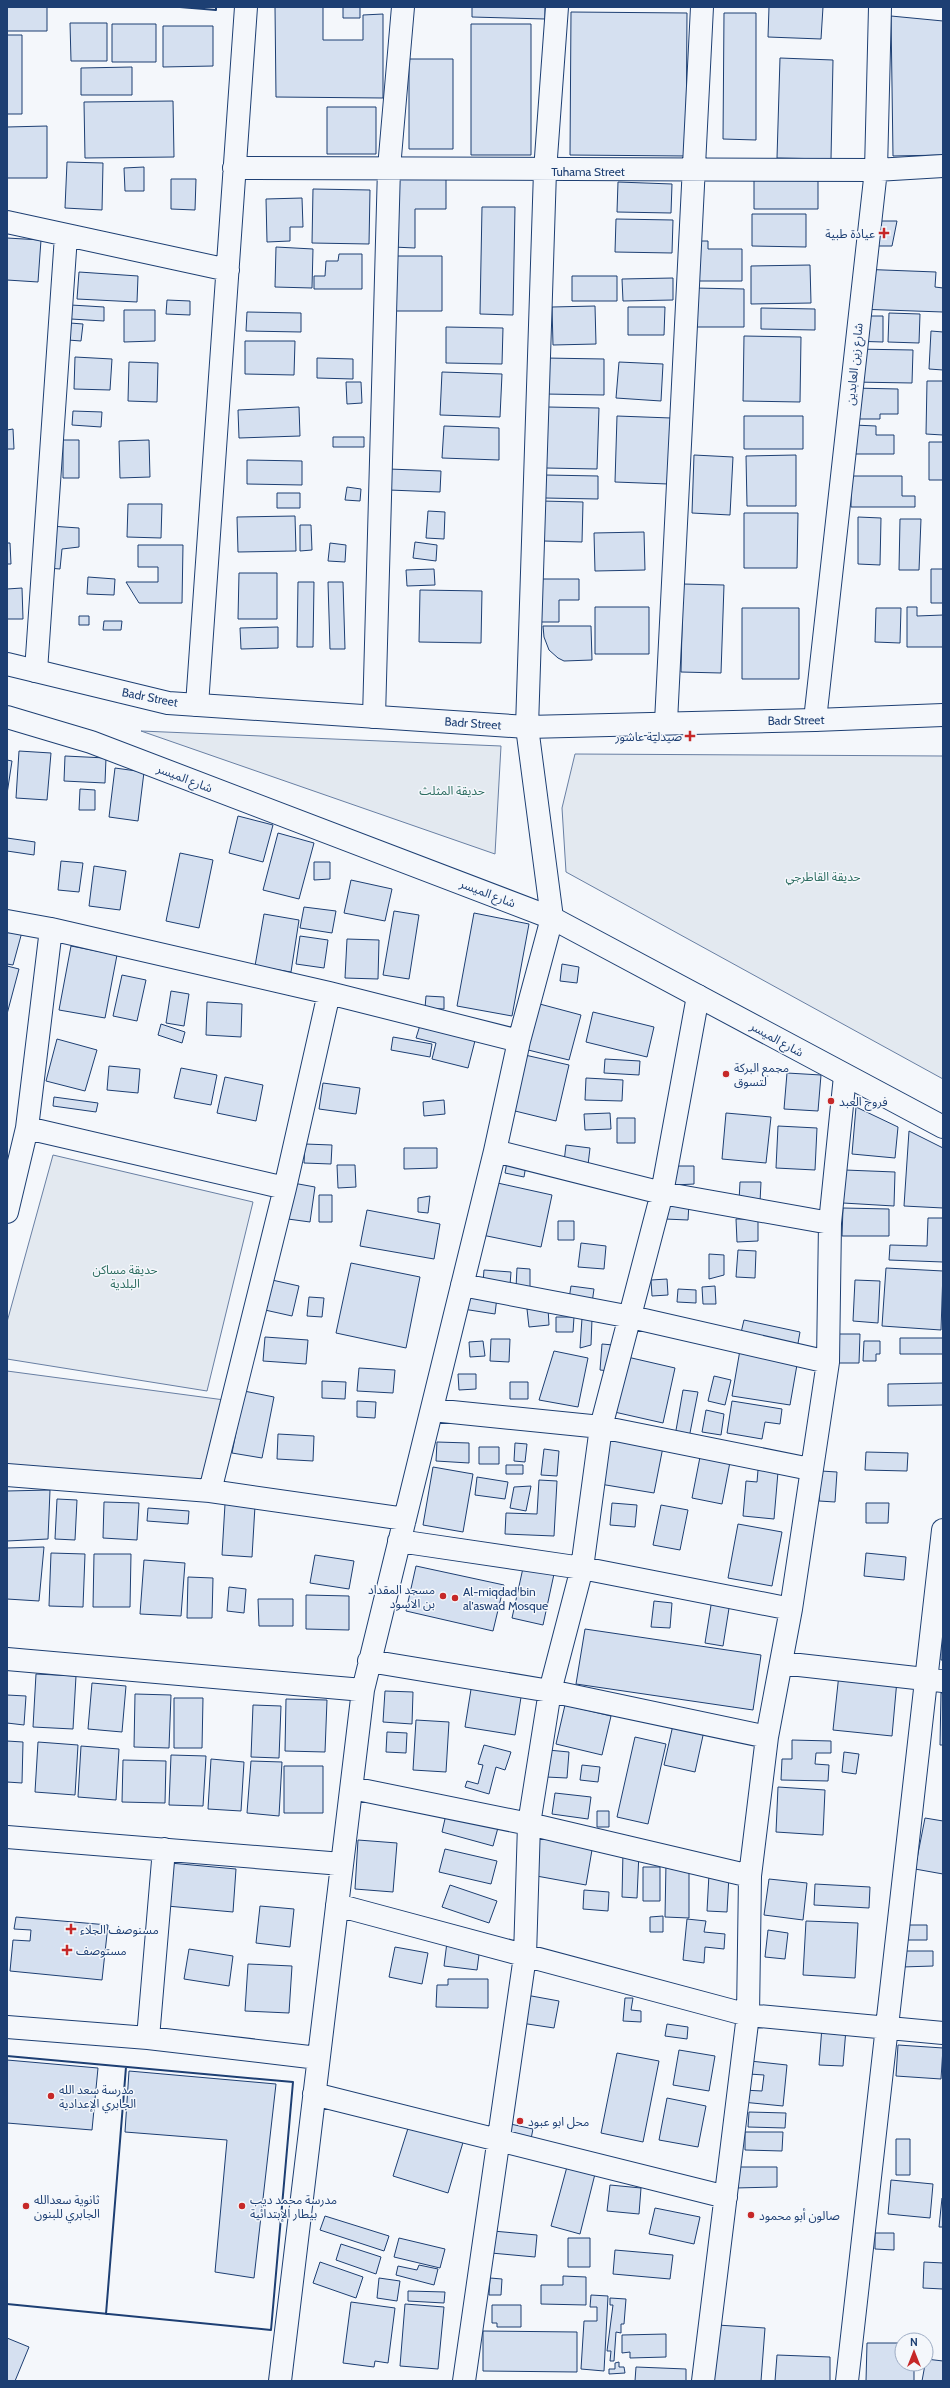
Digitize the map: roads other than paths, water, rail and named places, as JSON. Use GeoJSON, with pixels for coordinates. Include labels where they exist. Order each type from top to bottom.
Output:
{"type":"FeatureCollection","features":[{"type":"Feature","properties":{"kind":"street"},"geometry":{"type":"LineString","coordinates":[[197,705],[246,7]]}},
{"type":"Feature","properties":{"kind":"street"},"geometry":{"type":"LineString","coordinates":[[374,716],[389,168],[403,7]]}},
{"type":"Feature","properties":{"kind":"street"},"geometry":{"type":"LineString","coordinates":[[280,2381],[363,1690],[495,1150],[519,1041],[552,918],[527,727],[545,171],[557,7]]}},
{"type":"Feature","properties":{"kind":"street"},"geometry":{"type":"LineString","coordinates":[[666,722],[702,7]]}},
{"type":"Feature","properties":{"kind":"street","name":"شارع زين العابدين"},"geometry":{"type":"LineString","coordinates":[[815,720],[876,170],[880,7]]}},
{"type":"Feature","properties":{"kind":"street","name":"Tuhama Street"},"geometry":{"type":"LineString","coordinates":[[234,168],[389,168],[545,171],[876,170],[943,166]]}},
{"type":"Feature","properties":{"kind":"street"},"geometry":{"type":"LineString","coordinates":[[7,222],[228,270]]}},
{"type":"Feature","properties":{"kind":"street"},"geometry":{"type":"LineString","coordinates":[[36,671],[66,236]]}},
{"type":"Feature","properties":{"kind":"street","name":"Badr Street"},"geometry":{"type":"LineString","coordinates":[[7,664],[168,703],[527,727],[666,722],[815,720],[943,714]]}},
{"type":"Feature","properties":{"kind":"street","name":"شارع الميسر"},"geometry":{"type":"LineString","coordinates":[[7,717],[91,742],[552,918],[845,1076],[943,1127]]}},
{"type":"Feature","properties":{"kind":"street"},"geometry":{"type":"LineString","coordinates":[[7,921],[51,929],[329,993],[519,1041]]}},
{"type":"Feature","properties":{"kind":"street"},"geometry":{"type":"LineString","coordinates":[[7,1212],[27,1128],[51,929]]}},
{"type":"Feature","properties":{"kind":"street"},"geometry":{"type":"LineString","coordinates":[[210,1491],[285,1188],[329,993]]}},
{"type":"Feature","properties":{"kind":"street"},"geometry":{"type":"LineString","coordinates":[[464,2381],[525,1956],[529,1824],[550,1691],[582,1568],[601,1427],[662,1193],[698,996]]}},
{"type":"Feature","properties":{"kind":"street"},"geometry":{"type":"LineString","coordinates":[[703,2381],[748,2014],[750,1876],[767,1737],[791,1609],[810,1469],[828,1362],[830,1223],[845,1076]]}},
{"type":"Feature","properties":{"kind":"street"},"geometry":{"type":"LineString","coordinates":[[27,1128],[285,1188]]}},
{"type":"Feature","properties":{"kind":"street"},"geometry":{"type":"LineString","coordinates":[[495,1150],[662,1193],[830,1223]]}},
{"type":"Feature","properties":{"kind":"street"},"geometry":{"type":"LineString","coordinates":[[462,1285],[630,1317],[828,1362]]}},
{"type":"Feature","properties":{"kind":"street"},"geometry":{"type":"LineString","coordinates":[[432,1410],[601,1427],[810,1469]]}},
{"type":"Feature","properties":{"kind":"street"},"geometry":{"type":"LineString","coordinates":[[7,1475],[210,1491],[405,1519]]}},
{"type":"Feature","properties":{"kind":"street"},"geometry":{"type":"LineString","coordinates":[[847,2381],[887,2028],[934,1680],[943,1530]]}},
{"type":"Feature","properties":{"kind":"street"},"geometry":{"type":"LineString","coordinates":[[399,1541],[582,1568],[791,1609]]}},
{"type":"Feature","properties":{"kind":"street"},"geometry":{"type":"LineString","coordinates":[[7,1659],[363,1690]]}},
{"type":"Feature","properties":{"kind":"street"},"geometry":{"type":"LineString","coordinates":[[369,1661],[550,1691],[767,1737]]}},
{"type":"Feature","properties":{"kind":"street"},"geometry":{"type":"LineString","coordinates":[[781,1663],[934,1680]]}},
{"type":"Feature","properties":{"kind":"street"},"geometry":{"type":"LineString","coordinates":[[352,1788],[529,1824],[750,1876]]}},
{"type":"Feature","properties":{"kind":"street"},"geometry":{"type":"LineString","coordinates":[[7,1837],[342,1864]]}},
{"type":"Feature","properties":{"kind":"street"},"geometry":{"type":"LineString","coordinates":[[148,2038],[164,1849]]}},
{"type":"Feature","properties":{"kind":"street"},"geometry":{"type":"LineString","coordinates":[[337,1905],[748,2014],[943,2034]]}},
{"type":"Feature","properties":{"kind":"street"},"geometry":{"type":"LineString","coordinates":[[7,2027],[148,2038],[318,2058]]}},
{"type":"Feature","properties":{"kind":"street"},"geometry":{"type":"LineString","coordinates":[[314,2094],[726,2197]]}},
{"type":"Feature","properties":{"kind":"place","name":"عيادة طبية"},"geometry":{"type":"Point","coordinates":[884,233]}},
{"type":"Feature","properties":{"kind":"place","name":"صيدلية عاشور"},"geometry":{"type":"Point","coordinates":[690,736]}},
{"type":"Feature","properties":{"kind":"place","name":"مجمع البركة لتسوق"},"geometry":{"type":"Point","coordinates":[726,1074]}},
{"type":"Feature","properties":{"kind":"place","name":"فروج العبد"},"geometry":{"type":"Point","coordinates":[831,1101]}},
{"type":"Feature","properties":{"kind":"place","name":"مسجد المقداد بن الاسود"},"geometry":{"type":"Point","coordinates":[443,1596]}},
{"type":"Feature","properties":{"kind":"place","name":"Al-miqdad bin al'aswad Mosque"},"geometry":{"type":"Point","coordinates":[455,1598]}},
{"type":"Feature","properties":{"kind":"place","name":"مسنوصف الجلاء"},"geometry":{"type":"Point","coordinates":[71,1929]}},
{"type":"Feature","properties":{"kind":"place","name":"مستوصف"},"geometry":{"type":"Point","coordinates":[67,1950]}},
{"type":"Feature","properties":{"kind":"place","name":"مدرسة سعد الله الجابري الإعدادية"},"geometry":{"type":"Point","coordinates":[51,2096]}},
{"type":"Feature","properties":{"kind":"place","name":"محل ابو عبود"},"geometry":{"type":"Point","coordinates":[520,2121]}},
{"type":"Feature","properties":{"kind":"place","name":"ثانوية سعدالله الجابري للبنون"},"geometry":{"type":"Point","coordinates":[26,2206]}},
{"type":"Feature","properties":{"kind":"place","name":"مدرسة محمد ديب بيطار الإبتدائية"},"geometry":{"type":"Point","coordinates":[242,2206]}},
{"type":"Feature","properties":{"kind":"place","name":"صالون أبو محمود"},"geometry":{"type":"Point","coordinates":[751,2215]}},
{"type":"Feature","properties":{"kind":"park label","name":"حديقة المثلث"},"geometry":{"type":"Point","coordinates":[452,790]}},
{"type":"Feature","properties":{"kind":"park label","name":"حديقة القاطرجي"},"geometry":{"type":"Point","coordinates":[823,876]}},
{"type":"Feature","properties":{"kind":"park label","name":"حديقة مساكن البلدية"},"geometry":{"type":"Point","coordinates":[125,1276]}}]}
